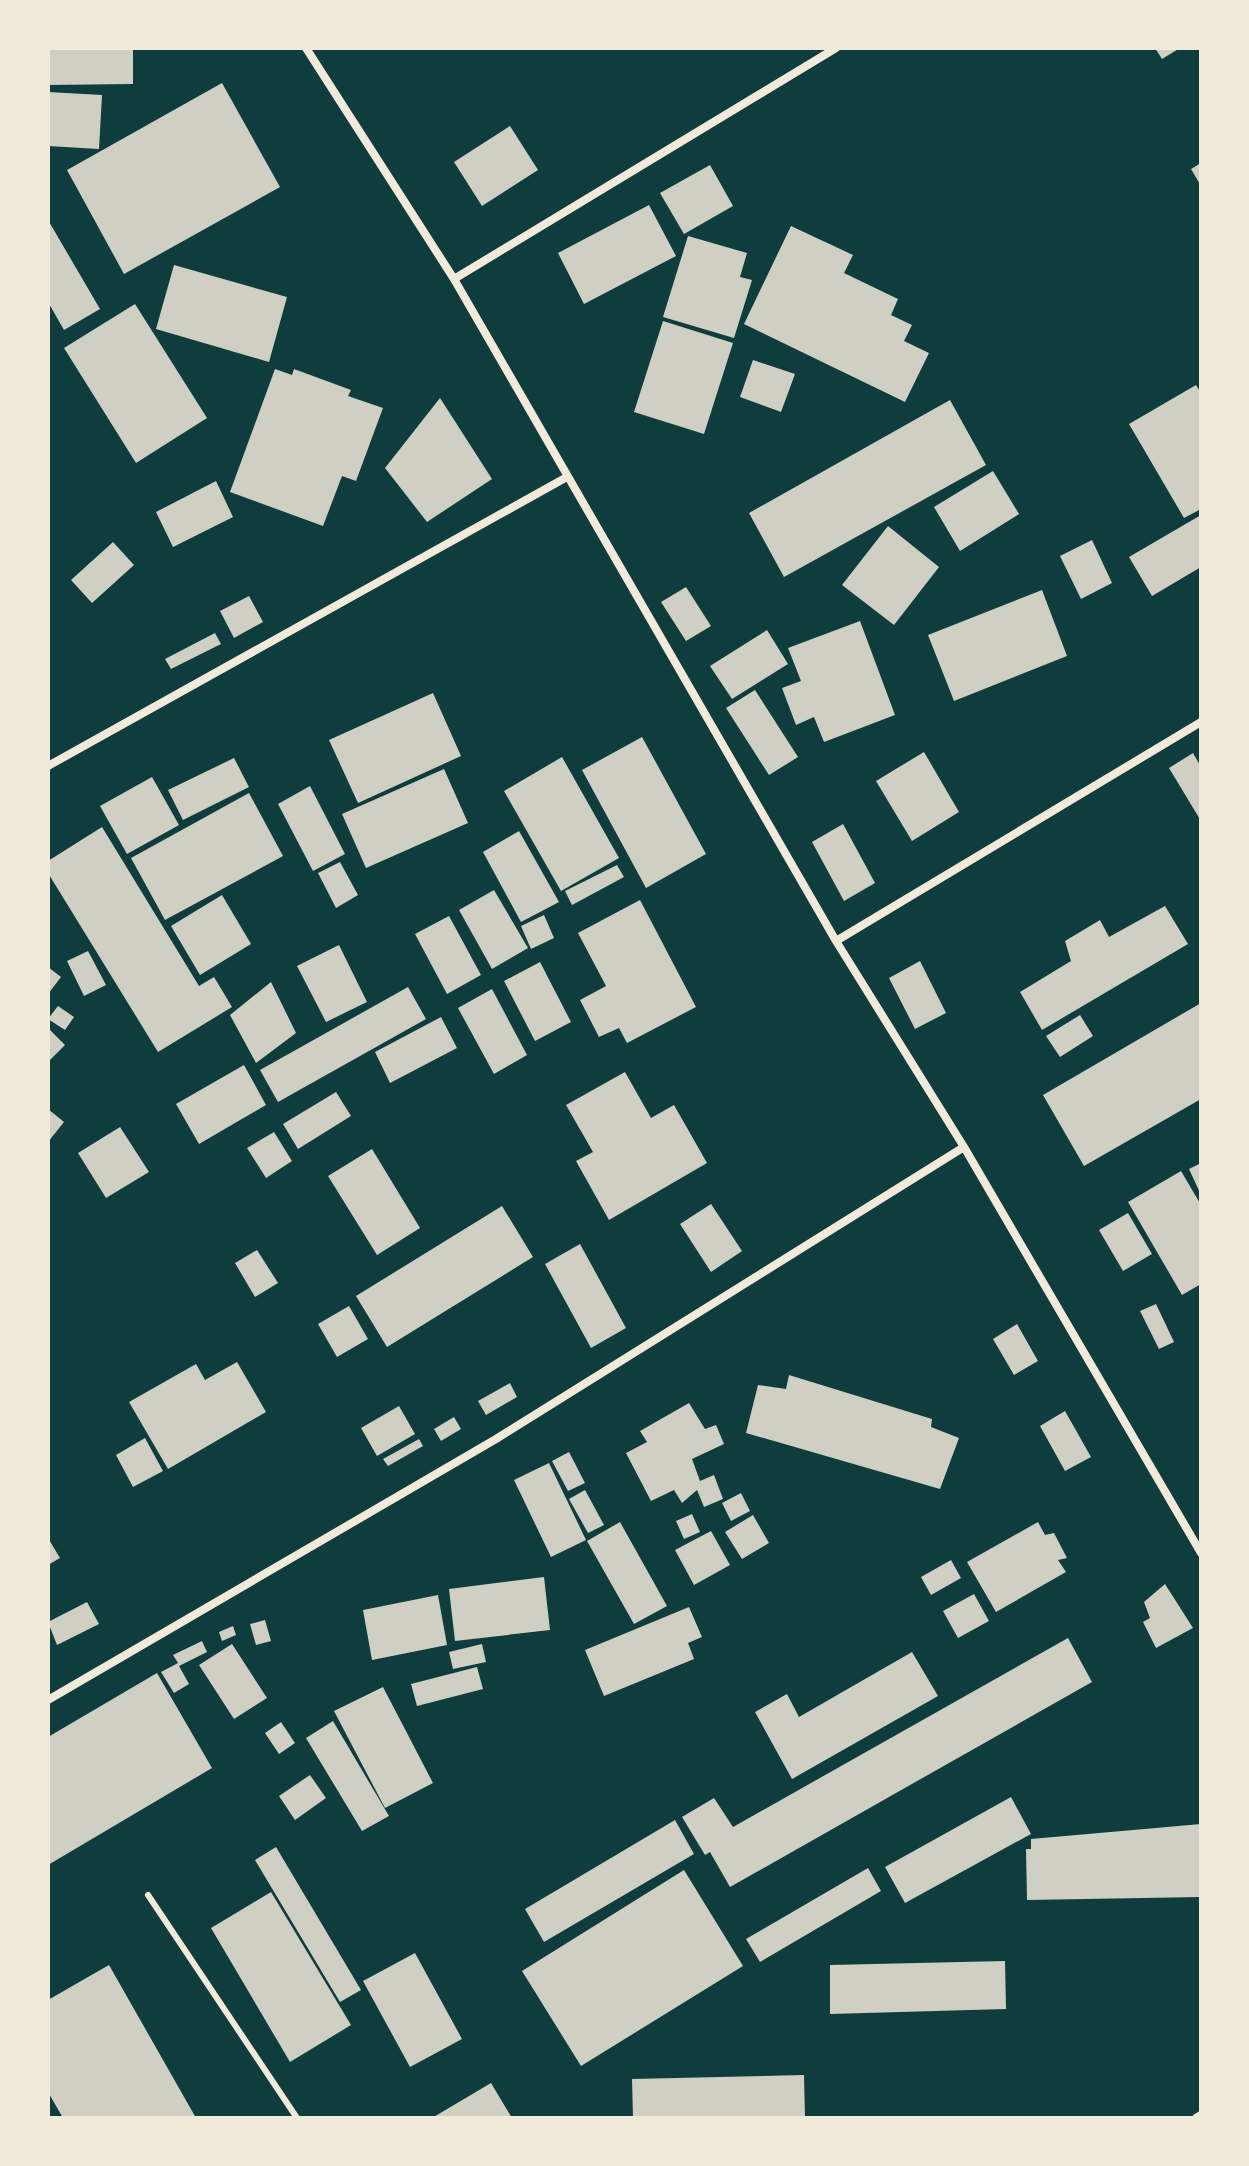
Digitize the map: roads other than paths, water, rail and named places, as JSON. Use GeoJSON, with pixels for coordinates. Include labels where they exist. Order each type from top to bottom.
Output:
{"type":"FeatureCollection","features":[{"type":"Feature","properties":{"kind":"street"},"geometry":{"type":"LineString","coordinates":[[306,48],[454,279],[836,941],[964,1147],[1201,1553]]}},
{"type":"Feature","properties":{"kind":"street"},"geometry":{"type":"LineString","coordinates":[[454,279],[836,48]]}},
{"type":"Feature","properties":{"kind":"street"},"geometry":{"type":"LineString","coordinates":[[48,766],[567,477]]}},
{"type":"Feature","properties":{"kind":"street"},"geometry":{"type":"LineString","coordinates":[[836,941],[1201,722]]}},
{"type":"Feature","properties":{"kind":"street"},"geometry":{"type":"LineString","coordinates":[[48,1700],[496,1439],[964,1147]]}},
{"type":"Feature","properties":{"kind":"lane"},"geometry":{"type":"LineString","coordinates":[[148,1895],[297,2118]]}}]}
